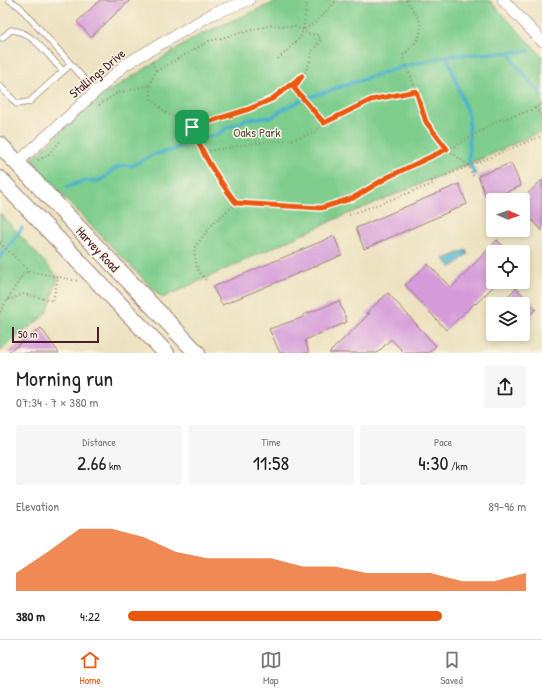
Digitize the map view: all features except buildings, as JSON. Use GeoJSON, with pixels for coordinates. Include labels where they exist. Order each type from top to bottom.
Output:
{"type":"FeatureCollection","features":[{"type":"Feature","properties":{"kind":"main road","name":"Harvey Road"},"geometry":{"type":"LineString","coordinates":[[0,145],[196,353]]}},
{"type":"Feature","properties":{"kind":"main road","name":"Harvey Road"},"geometry":{"type":"LineString","coordinates":[[0,179],[166,353]]}},
{"type":"Feature","properties":{"kind":"main road"},"geometry":{"type":"LineString","coordinates":[[100,283],[109,279],[145,314],[166,321]]}},
{"type":"Feature","properties":{"kind":"street","name":"Stallings Drive"},"geometry":{"type":"LineString","coordinates":[[17,163],[126,64],[214,13],[248,0]]}},
{"type":"Feature","properties":{"kind":"street"},"geometry":{"type":"LineString","coordinates":[[502,0],[542,41]]}},
{"type":"Feature","properties":{"kind":"lane"},"geometry":{"type":"LineString","coordinates":[[9,0],[19,6],[70,65],[95,91]]}},
{"type":"Feature","properties":{"kind":"lane"},"geometry":{"type":"LineString","coordinates":[[2,38],[11,30],[17,30],[28,35],[62,71]]}},
{"type":"Feature","properties":{"kind":"lane"},"geometry":{"type":"LineString","coordinates":[[0,86],[17,104],[29,102],[70,65]]}},
{"type":"Feature","properties":{"kind":"path"},"geometry":{"type":"LineString","coordinates":[[278,59],[300,38],[303,30],[307,0]]}},
{"type":"Feature","properties":{"kind":"path"},"geometry":{"type":"LineString","coordinates":[[303,30],[316,22],[337,0]]}},
{"type":"Feature","properties":{"kind":"path"},"geometry":{"type":"LineString","coordinates":[[406,0],[420,20],[421,31],[416,44],[403,55],[426,122],[447,149],[469,166],[472,176]]}},
{"type":"Feature","properties":{"kind":"path"},"geometry":{"type":"LineString","coordinates":[[236,203],[201,152],[192,127],[166,112],[152,99],[149,85],[156,71],[209,41],[272,25],[303,30],[308,34],[318,36],[321,40],[311,52],[311,61],[294,88],[312,107],[324,123]]}},
{"type":"Feature","properties":{"kind":"path"},"geometry":{"type":"LineString","coordinates":[[152,62],[156,71]]}},
{"type":"Feature","properties":{"kind":"path"},"geometry":{"type":"LineString","coordinates":[[192,127],[272,99],[302,76]]}},
{"type":"Feature","properties":{"kind":"path"},"geometry":{"type":"LineString","coordinates":[[95,108],[117,93],[149,85]]}},
{"type":"Feature","properties":{"kind":"path"},"geometry":{"type":"LineString","coordinates":[[201,152],[264,142],[291,140],[314,133],[324,123],[371,100],[416,91]]}},
{"type":"Feature","properties":{"kind":"path"},"geometry":{"type":"LineString","coordinates":[[206,280],[198,269],[194,248],[215,221],[236,203],[321,208],[353,198],[388,177],[462,143],[499,120],[535,108],[542,104]]}},
{"type":"Feature","properties":{"kind":"path"},"geometry":{"type":"LineString","coordinates":[[535,108],[542,115]]}},
{"type":"Feature","properties":{"kind":"path"},"geometry":{"type":"LineString","coordinates":[[349,215],[433,184],[432,181],[542,136]]}},
{"type":"Feature","properties":{"kind":"path"},"geometry":{"type":"LineString","coordinates":[[38,160],[47,156],[62,139]]}},
{"type":"Feature","properties":{"kind":"path"},"geometry":{"type":"LineString","coordinates":[[0,243],[29,271],[79,282]]}},
{"type":"Feature","properties":{"kind":"path"},"geometry":{"type":"LineString","coordinates":[[0,312],[23,274],[29,271]]}},
{"type":"Feature","properties":{"kind":"path"},"geometry":{"type":"LineString","coordinates":[[8,300],[24,294],[53,300],[58,278]]}},
{"type":"Feature","properties":{"kind":"green space","name":"Oaks Park"},"geometry":{"type":"Polygon","coordinates":[[[280,0],[489,0],[542,56],[542,131],[490,155],[336,219],[162,298],[29,162],[100,97],[199,35],[280,0]]]}},
{"type":"Feature","properties":{"kind":"green space"},"geometry":{"type":"Polygon","coordinates":[[[0,213],[58,277],[47,313],[0,351],[0,213]]]}},
{"type":"Feature","properties":{"kind":"water"},"geometry":{"type":"Polygon","coordinates":[[[466,250],[468,254],[451,268],[444,259],[466,250]]]}},
{"type":"Feature","properties":{"kind":"waterway"},"geometry":{"type":"LineString","coordinates":[[67,187],[84,181],[99,181],[117,167],[126,165],[132,166],[152,155],[172,150],[190,141],[217,135],[228,127],[241,123],[245,119],[272,117],[281,110],[304,99],[394,69],[447,56],[529,51]]}},
{"type":"Feature","properties":{"kind":"waterway"},"geometry":{"type":"LineString","coordinates":[[510,52],[514,62],[542,96]]}},
{"type":"Feature","properties":{"kind":"waterway"},"geometry":{"type":"LineString","coordinates":[[447,56],[469,118],[469,163],[475,174]]}},
{"type":"Feature","properties":{"kind":"waterway"},"geometry":{"type":"LineString","coordinates":[[0,257],[22,228]]}},
{"type":"Feature","properties":{"kind":"route"},"geometry":{"type":"LineString","coordinates":[[302,76],[294,88],[312,107],[324,123],[371,100],[416,91],[426,122],[447,149],[388,177],[353,198],[321,208],[251,205],[236,203],[201,152],[192,127],[249,109],[272,99],[302,76]]}}]}
